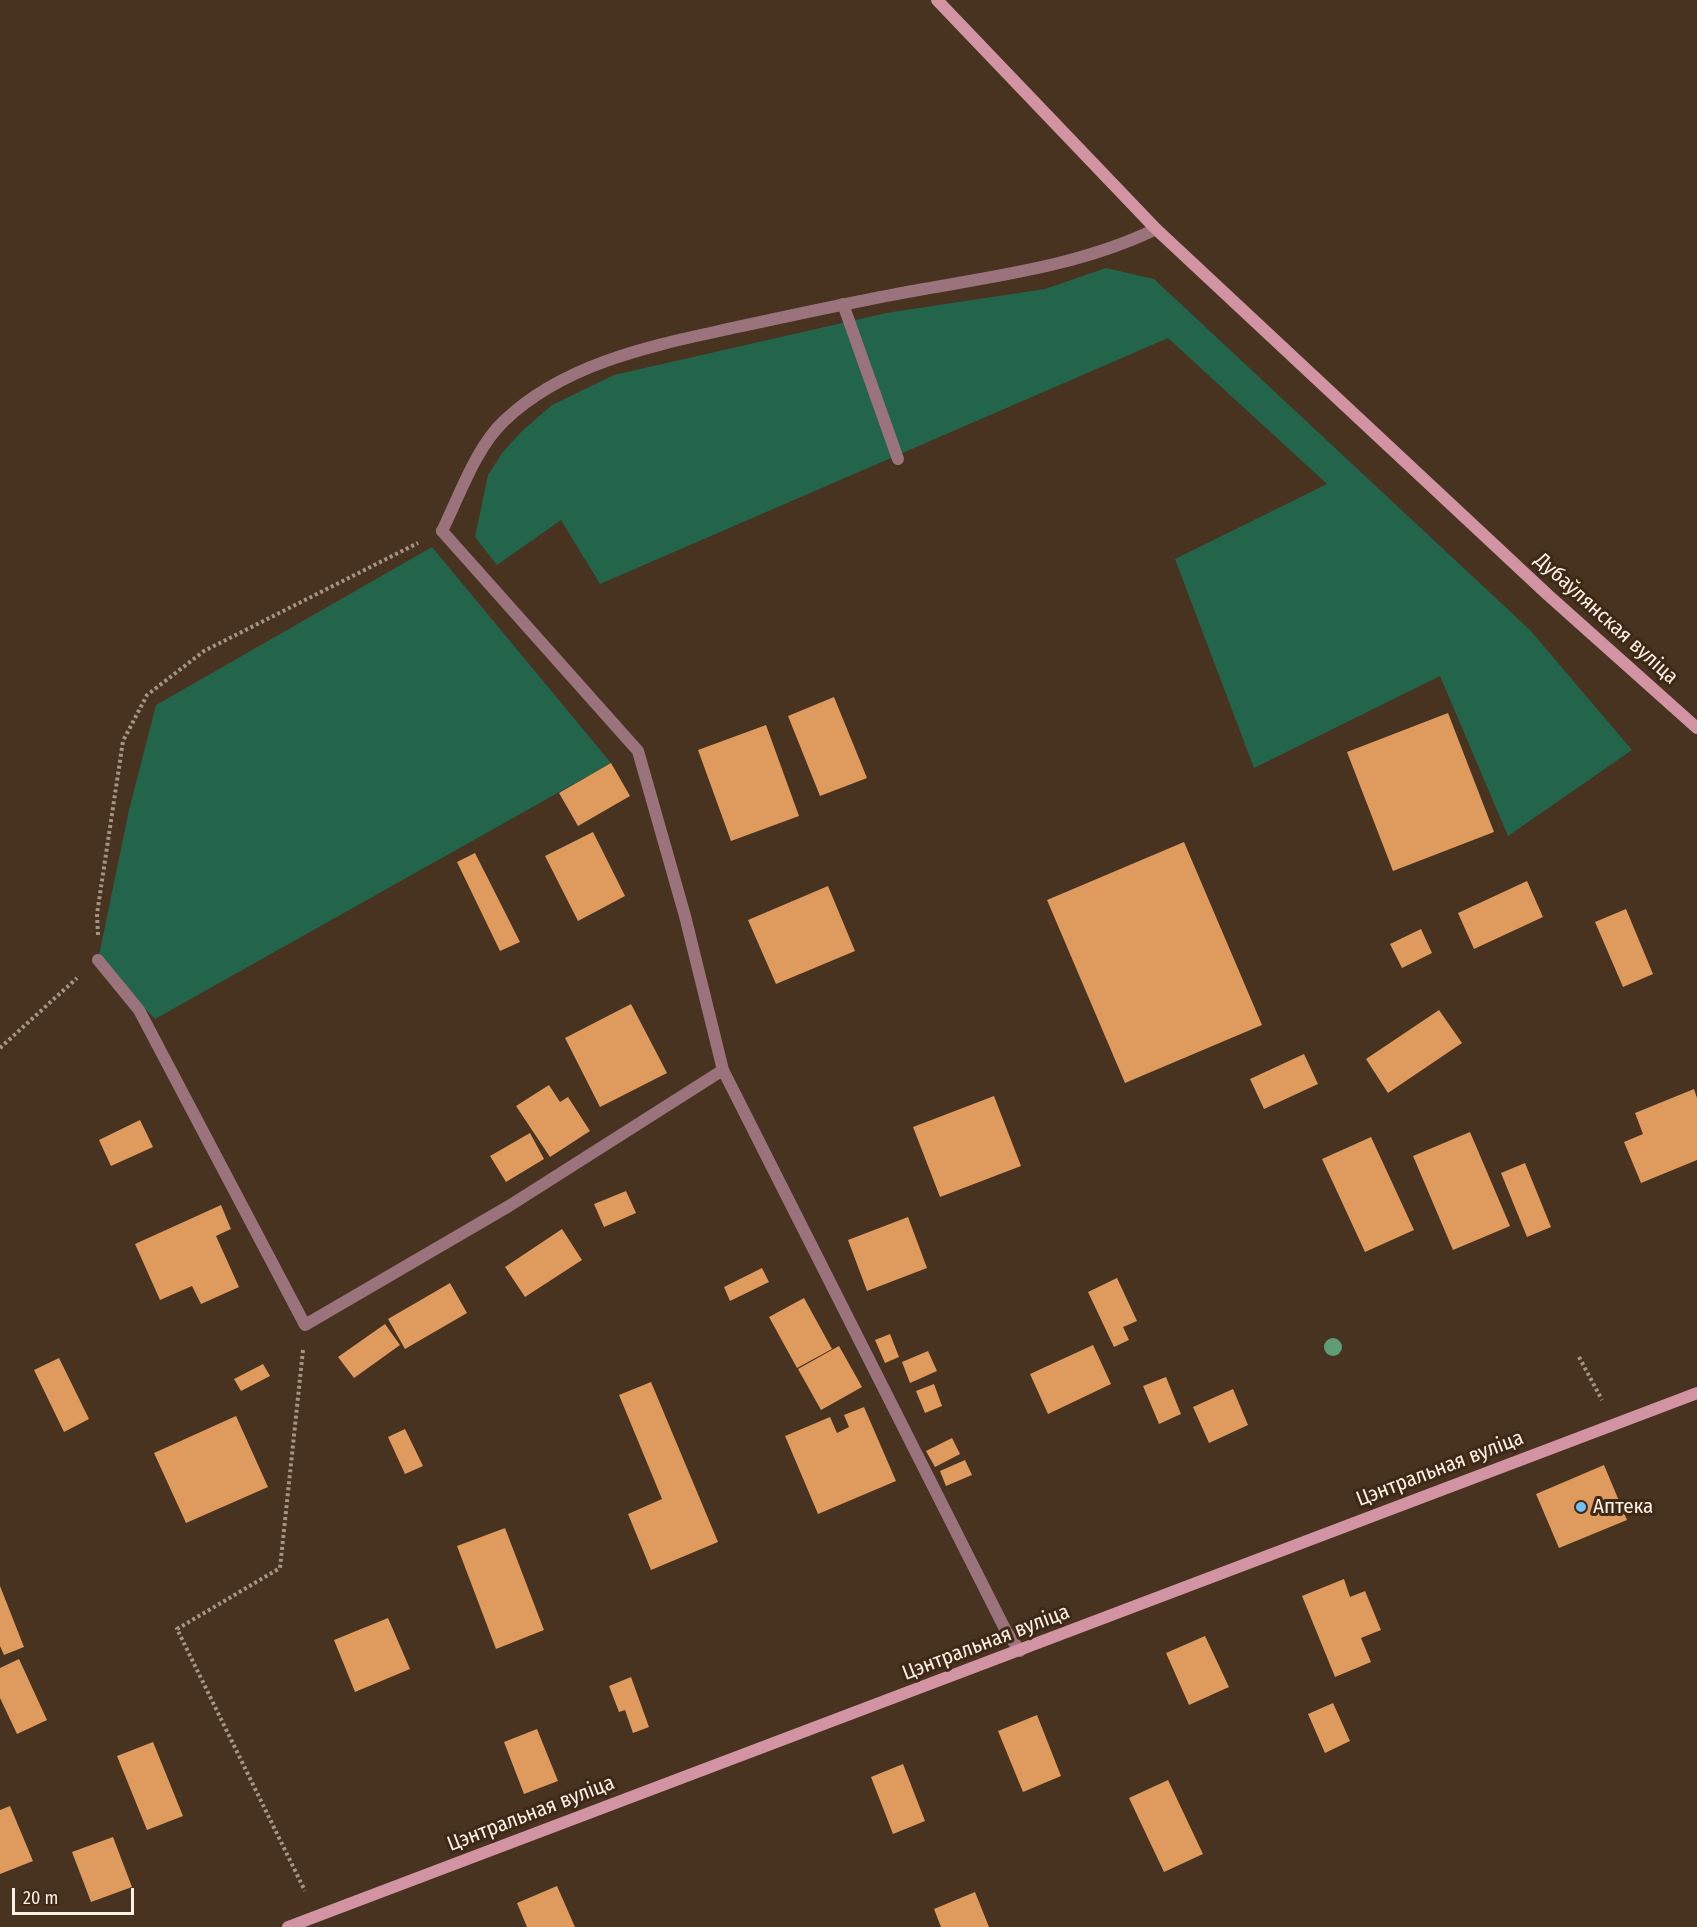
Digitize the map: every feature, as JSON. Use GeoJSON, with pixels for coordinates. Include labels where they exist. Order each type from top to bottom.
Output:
{"type":"FeatureCollection","features":[{"type":"Feature","properties":{"kind":"main road","name":"Дубаўлянская вуліца"},"geometry":{"type":"LineString","coordinates":[[937,0],[1156,229],[1489,539],[1697,728]]}},
{"type":"Feature","properties":{"kind":"main road","name":"Цэнтральная вуліца"},"geometry":{"type":"LineString","coordinates":[[288,1927],[1697,1393]]}},
{"type":"Feature","properties":{"kind":"street"},"geometry":{"type":"LineString","coordinates":[[1020,1651],[1001,1620],[723,1070],[685,916],[639,751],[442,531],[486,442],[504,420],[567,378],[614,358],[660,344],[843,304],[1020,272],[1077,259],[1126,243],[1156,229]]}},
{"type":"Feature","properties":{"kind":"street"},"geometry":{"type":"LineString","coordinates":[[843,304],[898,459]]}},
{"type":"Feature","properties":{"kind":"street"},"geometry":{"type":"LineString","coordinates":[[98,960],[139,1010],[305,1325],[508,1206],[723,1070]]}},
{"type":"Feature","properties":{"kind":"path"},"geometry":{"type":"LineString","coordinates":[[0,1048],[98,960],[97,914],[123,741],[147,695],[204,651],[442,531]]}},
{"type":"Feature","properties":{"kind":"path"},"geometry":{"type":"LineString","coordinates":[[305,1325],[280,1568],[177,1629],[309,1900]]}},
{"type":"Feature","properties":{"kind":"path"},"geometry":{"type":"LineString","coordinates":[[1579,1357],[1602,1400]]}},
{"type":"Feature","properties":{"kind":"green space"},"geometry":{"type":"Polygon","coordinates":[[[1106,268],[1154,279],[1530,630],[1632,750],[1508,836],[1440,676],[1254,768],[1175,559],[1327,484],[1168,338],[600,584],[561,520],[497,565],[475,537],[488,475],[502,453],[522,431],[552,405],[614,375],[886,313],[1045,289],[1106,268]]]}},
{"type":"Feature","properties":{"kind":"green space"},"geometry":{"type":"Polygon","coordinates":[[[432,547],[611,763],[155,1019],[98,960],[129,810],[156,705],[432,547]]]}},
{"type":"Feature","properties":{"kind":"building"},"geometry":{"type":"Polygon","coordinates":[[[834,697],[867,778],[820,796],[788,716],[834,697]]]}},
{"type":"Feature","properties":{"kind":"building"},"geometry":{"type":"Polygon","coordinates":[[[1448,713],[1494,832],[1393,871],[1347,752],[1448,713]]]}},
{"type":"Feature","properties":{"kind":"building"},"geometry":{"type":"Polygon","coordinates":[[[766,725],[799,816],[731,841],[698,750],[766,725]]]}},
{"type":"Feature","properties":{"kind":"building"},"geometry":{"type":"Polygon","coordinates":[[[611,763],[630,796],[578,826],[559,793],[611,763]]]}},
{"type":"Feature","properties":{"kind":"building"},"geometry":{"type":"Polygon","coordinates":[[[593,832],[625,896],[578,921],[545,856],[593,832]]]}},
{"type":"Feature","properties":{"kind":"building"},"geometry":{"type":"Polygon","coordinates":[[[1184,842],[1262,1025],[1125,1083],[1047,900],[1184,842]]]}},
{"type":"Feature","properties":{"kind":"building"},"geometry":{"type":"Polygon","coordinates":[[[475,853],[520,942],[500,951],[457,862],[475,853]]]}},
{"type":"Feature","properties":{"kind":"building"},"geometry":{"type":"Polygon","coordinates":[[[1527,881],[1543,917],[1474,949],[1458,913],[1527,881]]]}},
{"type":"Feature","properties":{"kind":"building"},"geometry":{"type":"Polygon","coordinates":[[[828,886],[855,951],[776,984],[748,920],[828,886]]]}},
{"type":"Feature","properties":{"kind":"building"},"geometry":{"type":"Polygon","coordinates":[[[1626,909],[1653,974],[1623,987],[1595,922],[1626,909]]]}},
{"type":"Feature","properties":{"kind":"building"},"geometry":{"type":"Polygon","coordinates":[[[1421,929],[1432,953],[1402,968],[1390,944],[1421,929]]]}},
{"type":"Feature","properties":{"kind":"building"},"geometry":{"type":"Polygon","coordinates":[[[631,1004],[667,1073],[600,1107],[565,1038],[631,1004]]]}},
{"type":"Feature","properties":{"kind":"building"},"geometry":{"type":"Polygon","coordinates":[[[1439,1010],[1462,1043],[1388,1093],[1366,1059],[1439,1010]]]}},
{"type":"Feature","properties":{"kind":"building"},"geometry":{"type":"Polygon","coordinates":[[[1304,1054],[1318,1084],[1264,1109],[1250,1079],[1304,1054]]]}},
{"type":"Feature","properties":{"kind":"building"},"geometry":{"type":"Polygon","coordinates":[[[549,1085],[560,1102],[568,1097],[590,1131],[550,1157],[516,1106],[549,1085]]]}},
{"type":"Feature","properties":{"kind":"building"},"geometry":{"type":"Polygon","coordinates":[[[1694,1089],[1697,1098],[1697,1160],[1641,1183],[1624,1142],[1643,1134],[1635,1113],[1694,1089]]]}},
{"type":"Feature","properties":{"kind":"building"},"geometry":{"type":"Polygon","coordinates":[[[994,1096],[1021,1166],[940,1197],[913,1127],[994,1096]]]}},
{"type":"Feature","properties":{"kind":"building"},"geometry":{"type":"Polygon","coordinates":[[[140,1120],[153,1147],[111,1166],[99,1140],[140,1120]]]}},
{"type":"Feature","properties":{"kind":"building"},"geometry":{"type":"Polygon","coordinates":[[[1470,1132],[1510,1226],[1453,1250],[1413,1156],[1470,1132]]]}},
{"type":"Feature","properties":{"kind":"building"},"geometry":{"type":"Polygon","coordinates":[[[530,1133],[544,1159],[506,1182],[490,1156],[530,1133]]]}},
{"type":"Feature","properties":{"kind":"building"},"geometry":{"type":"Polygon","coordinates":[[[1371,1137],[1414,1230],[1365,1252],[1322,1159],[1371,1137]]]}},
{"type":"Feature","properties":{"kind":"building"},"geometry":{"type":"Polygon","coordinates":[[[1525,1163],[1551,1227],[1527,1237],[1501,1173],[1525,1163]]]}},
{"type":"Feature","properties":{"kind":"building"},"geometry":{"type":"Polygon","coordinates":[[[626,1191],[636,1213],[604,1227],[594,1204],[626,1191]]]}},
{"type":"Feature","properties":{"kind":"building"},"geometry":{"type":"Polygon","coordinates":[[[221,1205],[231,1229],[216,1236],[239,1287],[201,1304],[192,1286],[160,1300],[135,1244],[221,1205]]]}},
{"type":"Feature","properties":{"kind":"building"},"geometry":{"type":"Polygon","coordinates":[[[908,1217],[927,1268],[867,1291],[848,1240],[908,1217]]]}},
{"type":"Feature","properties":{"kind":"building"},"geometry":{"type":"Polygon","coordinates":[[[562,1229],[582,1260],[525,1297],[505,1267],[562,1229]]]}},
{"type":"Feature","properties":{"kind":"building"},"geometry":{"type":"Polygon","coordinates":[[[762,1268],[769,1282],[730,1301],[724,1287],[762,1268]]]}},
{"type":"Feature","properties":{"kind":"building"},"geometry":{"type":"Polygon","coordinates":[[[1117,1278],[1137,1321],[1123,1327],[1129,1340],[1114,1347],[1088,1292],[1117,1278]]]}},
{"type":"Feature","properties":{"kind":"building"},"geometry":{"type":"Polygon","coordinates":[[[450,1283],[467,1313],[405,1349],[388,1319],[450,1283]]]}},
{"type":"Feature","properties":{"kind":"building"},"geometry":{"type":"Polygon","coordinates":[[[804,1298],[832,1349],[797,1368],[769,1317],[804,1298]]]}},
{"type":"Feature","properties":{"kind":"building"},"geometry":{"type":"Polygon","coordinates":[[[385,1324],[400,1345],[354,1378],[338,1357],[385,1324]]]}},
{"type":"Feature","properties":{"kind":"building"},"geometry":{"type":"Polygon","coordinates":[[[890,1334],[899,1357],[885,1363],[875,1340],[890,1334]]]}},
{"type":"Feature","properties":{"kind":"building"},"geometry":{"type":"Polygon","coordinates":[[[1093,1345],[1111,1384],[1048,1414],[1030,1374],[1093,1345]]]}},
{"type":"Feature","properties":{"kind":"building"},"geometry":{"type":"Polygon","coordinates":[[[839,1346],[862,1387],[821,1410],[798,1369],[839,1346]]]}},
{"type":"Feature","properties":{"kind":"building"},"geometry":{"type":"Polygon","coordinates":[[[928,1351],[937,1371],[910,1383],[902,1362],[928,1351]]]}},
{"type":"Feature","properties":{"kind":"building"},"geometry":{"type":"Polygon","coordinates":[[[59,1358],[89,1419],[64,1432],[34,1370],[59,1358]]]}},
{"type":"Feature","properties":{"kind":"building"},"geometry":{"type":"Polygon","coordinates":[[[263,1364],[270,1376],[241,1391],[234,1379],[263,1364]]]}},
{"type":"Feature","properties":{"kind":"building"},"geometry":{"type":"Polygon","coordinates":[[[1166,1377],[1181,1414],[1159,1424],[1143,1386],[1166,1377]]]}},
{"type":"Feature","properties":{"kind":"building"},"geometry":{"type":"Polygon","coordinates":[[[651,1382],[718,1542],[651,1570],[628,1514],[662,1499],[619,1395],[651,1382]]]}},
{"type":"Feature","properties":{"kind":"building"},"geometry":{"type":"Polygon","coordinates":[[[934,1384],[942,1406],[925,1413],[916,1391],[934,1384]]]}},
{"type":"Feature","properties":{"kind":"building"},"geometry":{"type":"Polygon","coordinates":[[[1233,1389],[1248,1425],[1209,1443],[1193,1407],[1233,1389]]]}},
{"type":"Feature","properties":{"kind":"building"},"geometry":{"type":"Polygon","coordinates":[[[864,1407],[896,1481],[818,1514],[785,1436],[830,1417],[837,1433],[849,1427],[844,1415],[864,1407]]]}},
{"type":"Feature","properties":{"kind":"building"},"geometry":{"type":"Polygon","coordinates":[[[236,1416],[268,1487],[186,1523],[154,1453],[236,1416]]]}},
{"type":"Feature","properties":{"kind":"building"},"geometry":{"type":"Polygon","coordinates":[[[405,1429],[423,1466],[405,1474],[388,1437],[405,1429]]]}},
{"type":"Feature","properties":{"kind":"building"},"geometry":{"type":"Polygon","coordinates":[[[952,1438],[960,1454],[935,1467],[926,1451],[952,1438]]]}},
{"type":"Feature","properties":{"kind":"building"},"geometry":{"type":"Polygon","coordinates":[[[965,1460],[972,1475],[946,1486],[940,1471],[965,1460]]]}},
{"type":"Feature","properties":{"kind":"building"},"geometry":{"type":"Polygon","coordinates":[[[1604,1465],[1627,1520],[1559,1548],[1536,1494],[1604,1465]]]}},
{"type":"Feature","properties":{"kind":"building"},"geometry":{"type":"Polygon","coordinates":[[[505,1528],[544,1630],[496,1649],[457,1546],[505,1528]]]}},
{"type":"Feature","properties":{"kind":"building"},"geometry":{"type":"Polygon","coordinates":[[[1344,1579],[1350,1597],[1365,1591],[1381,1630],[1361,1638],[1371,1662],[1335,1677],[1302,1596],[1344,1579]]]}},
{"type":"Feature","properties":{"kind":"building"},"geometry":{"type":"Polygon","coordinates":[[[0,1586],[24,1647],[4,1655],[0,1646],[0,1586]]]}},
{"type":"Feature","properties":{"kind":"building"},"geometry":{"type":"Polygon","coordinates":[[[388,1618],[410,1669],[355,1692],[334,1640],[388,1618]]]}},
{"type":"Feature","properties":{"kind":"building"},"geometry":{"type":"Polygon","coordinates":[[[1205,1636],[1229,1687],[1189,1705],[1166,1653],[1205,1636]]]}},
{"type":"Feature","properties":{"kind":"building"},"geometry":{"type":"Polygon","coordinates":[[[19,1659],[47,1720],[17,1734],[0,1698],[0,1668],[19,1659]]]}},
{"type":"Feature","properties":{"kind":"building"},"geometry":{"type":"Polygon","coordinates":[[[631,1677],[649,1727],[633,1733],[625,1710],[619,1712],[609,1686],[631,1677]]]}},
{"type":"Feature","properties":{"kind":"building"},"geometry":{"type":"Polygon","coordinates":[[[1333,1703],[1350,1741],[1325,1753],[1308,1714],[1333,1703]]]}},
{"type":"Feature","properties":{"kind":"building"},"geometry":{"type":"Polygon","coordinates":[[[1037,1715],[1061,1776],[1023,1792],[998,1731],[1037,1715]]]}},
{"type":"Feature","properties":{"kind":"building"},"geometry":{"type":"Polygon","coordinates":[[[537,1729],[558,1781],[524,1794],[504,1742],[537,1729]]]}},
{"type":"Feature","properties":{"kind":"building"},"geometry":{"type":"Polygon","coordinates":[[[153,1742],[183,1816],[147,1830],[117,1756],[153,1742]]]}},
{"type":"Feature","properties":{"kind":"building"},"geometry":{"type":"Polygon","coordinates":[[[903,1764],[925,1821],[893,1834],[871,1777],[903,1764]]]}},
{"type":"Feature","properties":{"kind":"building"},"geometry":{"type":"Polygon","coordinates":[[[1168,1780],[1203,1854],[1164,1872],[1129,1798],[1168,1780]]]}},
{"type":"Feature","properties":{"kind":"building"},"geometry":{"type":"Polygon","coordinates":[[[10,1806],[33,1861],[0,1874],[0,1810],[10,1806]]]}},
{"type":"Feature","properties":{"kind":"building"},"geometry":{"type":"Polygon","coordinates":[[[113,1837],[132,1887],[91,1902],[72,1852],[113,1837]]]}},
{"type":"Feature","properties":{"kind":"building"},"geometry":{"type":"Polygon","coordinates":[[[557,1886],[575,1927],[527,1927],[517,1903],[557,1886]]]}},
{"type":"Feature","properties":{"kind":"building"},"geometry":{"type":"Polygon","coordinates":[[[975,1892],[989,1927],[941,1927],[934,1909],[975,1892]]]}},
{"type":"Feature","properties":{"kind":"place","name":"Аптека"},"geometry":{"type":"Point","coordinates":[1581,1507]}}]}
